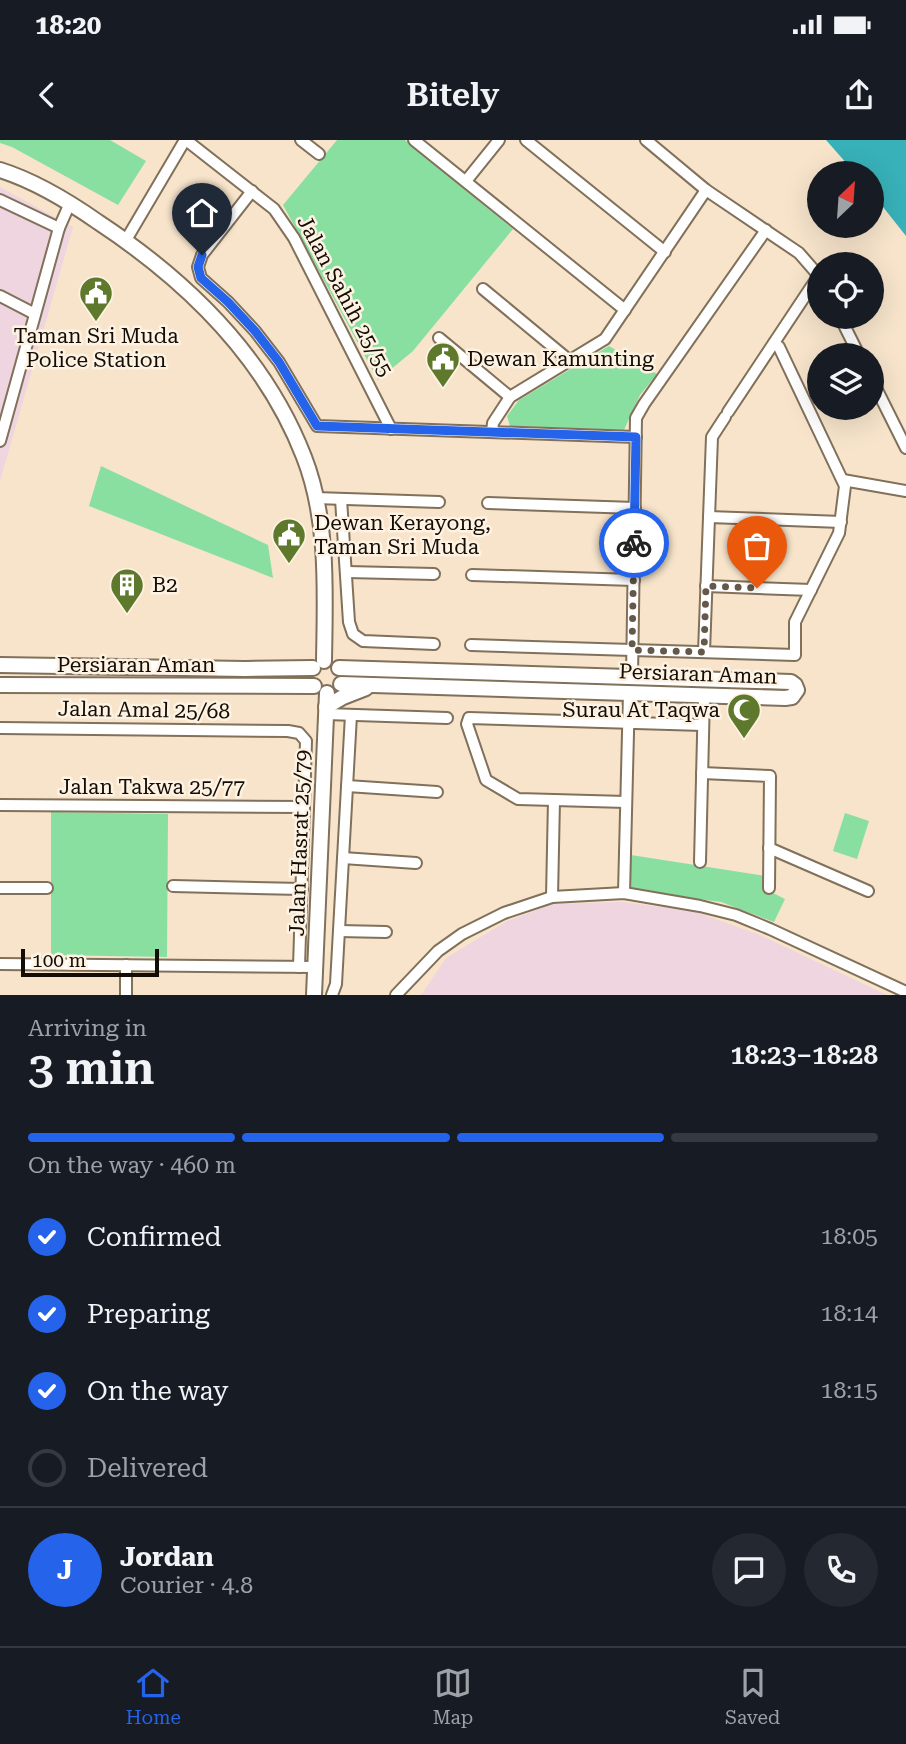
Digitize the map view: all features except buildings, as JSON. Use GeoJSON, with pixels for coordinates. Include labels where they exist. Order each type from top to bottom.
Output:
{"type":"FeatureCollection","features":[{"type":"Feature","properties":{"kind":"street","name":"Jalan Sahih 25/55"},"geometry":{"type":"LineString","coordinates":[[185,140],[274,209],[294,237],[391,429]]}},
{"type":"Feature","properties":{"kind":"street"},"geometry":{"type":"LineString","coordinates":[[126,240],[185,140]]}},
{"type":"Feature","properties":{"kind":"street"},"geometry":{"type":"LineString","coordinates":[[301,140],[319,154]]}},
{"type":"Feature","properties":{"kind":"street"},"geometry":{"type":"LineString","coordinates":[[415,140],[625,310]]}},
{"type":"Feature","properties":{"kind":"street"},"geometry":{"type":"LineString","coordinates":[[466,181],[499,140]]}},
{"type":"Feature","properties":{"kind":"street"},"geometry":{"type":"LineString","coordinates":[[526,140],[665,252]]}},
{"type":"Feature","properties":{"kind":"street"},"geometry":{"type":"LineString","coordinates":[[646,140],[706,190],[799,253],[807,262]]}},
{"type":"Feature","properties":{"kind":"street"},"geometry":{"type":"LineString","coordinates":[[0,170],[18,176],[70,203],[126,240],[200,302],[262,375],[304,458],[315,498],[326,577],[324,646],[319,665],[310,677],[323,700],[351,715],[447,718]]}},
{"type":"Feature","properties":{"kind":"street"},"geometry":{"type":"LineString","coordinates":[[492,432],[493,423],[510,397],[606,339],[706,190]]}},
{"type":"Feature","properties":{"kind":"street"},"geometry":{"type":"LineString","coordinates":[[252,191],[202,255],[198,267],[201,278],[228,302],[279,362],[317,426],[636,437]]}},
{"type":"Feature","properties":{"kind":"street"},"geometry":{"type":"LineString","coordinates":[[0,200],[59,228]]}},
{"type":"Feature","properties":{"kind":"street"},"geometry":{"type":"LineString","coordinates":[[0,441],[59,228],[70,203]]}},
{"type":"Feature","properties":{"kind":"street"},"geometry":{"type":"LineString","coordinates":[[632,677],[636,418],[766,230]]}},
{"type":"Feature","properties":{"kind":"street"},"geometry":{"type":"LineString","coordinates":[[483,289],[570,361]]}},
{"type":"Feature","properties":{"kind":"street"},"geometry":{"type":"LineString","coordinates":[[704,652],[712,437],[807,293]]}},
{"type":"Feature","properties":{"kind":"street"},"geometry":{"type":"LineString","coordinates":[[0,296],[35,314]]}},
{"type":"Feature","properties":{"kind":"street"},"geometry":{"type":"LineString","coordinates":[[439,338],[510,397]]}},
{"type":"Feature","properties":{"kind":"street"},"geometry":{"type":"LineString","coordinates":[[471,645],[795,655],[795,622],[839,533],[845,486],[779,347],[774,343]]}},
{"type":"Feature","properties":{"kind":"street"},"geometry":{"type":"LineString","coordinates":[[884,404],[906,448]]}},
{"type":"Feature","properties":{"kind":"street"},"geometry":{"type":"LineString","coordinates":[[843,480],[906,491]]}},
{"type":"Feature","properties":{"kind":"street"},"geometry":{"type":"LineString","coordinates":[[315,498],[439,502]]}},
{"type":"Feature","properties":{"kind":"street"},"geometry":{"type":"LineString","coordinates":[[341,499],[349,622],[353,634],[363,641],[434,644]]}},
{"type":"Feature","properties":{"kind":"street"},"geometry":{"type":"LineString","coordinates":[[488,503],[635,508]]}},
{"type":"Feature","properties":{"kind":"street"},"geometry":{"type":"LineString","coordinates":[[709,517],[841,522]]}},
{"type":"Feature","properties":{"kind":"street"},"geometry":{"type":"LineString","coordinates":[[347,572],[435,574]]}},
{"type":"Feature","properties":{"kind":"street"},"geometry":{"type":"LineString","coordinates":[[472,575],[634,580]]}},
{"type":"Feature","properties":{"kind":"street"},"geometry":{"type":"LineString","coordinates":[[706,586],[811,590]]}},
{"type":"Feature","properties":{"kind":"street"},"geometry":{"type":"LineString","coordinates":[[295,668],[306,663],[324,646]]}},
{"type":"Feature","properties":{"kind":"street"},"geometry":{"type":"LineString","coordinates":[[319,665],[332,663],[339,668],[342,678],[341,684],[323,700]]}},
{"type":"Feature","properties":{"kind":"street","name":"Persiaran Aman"},"geometry":{"type":"LineString","coordinates":[[0,665],[245,670],[319,665]]}},
{"type":"Feature","properties":{"kind":"street","name":"Persiaran Aman"},"geometry":{"type":"LineString","coordinates":[[339,668],[790,682],[797,690],[792,697],[785,698],[341,684]]}},
{"type":"Feature","properties":{"kind":"street"},"geometry":{"type":"LineString","coordinates":[[245,670],[258,678],[256,684],[248,687]]}},
{"type":"Feature","properties":{"kind":"street"},"geometry":{"type":"LineString","coordinates":[[539,674],[539,690]]}},
{"type":"Feature","properties":{"kind":"street","name":"Persiaran Aman"},"geometry":{"type":"LineString","coordinates":[[0,685],[248,687],[323,700]]}},
{"type":"Feature","properties":{"kind":"street"},"geometry":{"type":"LineString","coordinates":[[323,700],[374,685]]}},
{"type":"Feature","properties":{"kind":"street"},"geometry":{"type":"LineString","coordinates":[[624,893],[629,693]]}},
{"type":"Feature","properties":{"kind":"street"},"geometry":{"type":"LineString","coordinates":[[700,862],[704,695]]}},
{"type":"Feature","properties":{"kind":"street","name":"Jalan Hasrat 25/79"},"geometry":{"type":"LineString","coordinates":[[314,995],[323,700]]}},
{"type":"Feature","properties":{"kind":"street"},"geometry":{"type":"LineString","coordinates":[[332,995],[336,984],[351,715]]}},
{"type":"Feature","properties":{"kind":"street"},"geometry":{"type":"LineString","coordinates":[[626,802],[518,799],[503,793],[486,780],[467,724],[469,718],[704,725]]}},
{"type":"Feature","properties":{"kind":"street","name":"Jalan Amal 25/68"},"geometry":{"type":"LineString","coordinates":[[0,728],[299,733],[306,741],[304,807]]}},
{"type":"Feature","properties":{"kind":"street"},"geometry":{"type":"LineString","coordinates":[[702,773],[770,776],[769,888]]}},
{"type":"Feature","properties":{"kind":"street"},"geometry":{"type":"LineString","coordinates":[[347,786],[437,792]]}},
{"type":"Feature","properties":{"kind":"street"},"geometry":{"type":"LineString","coordinates":[[552,897],[554,800]]}},
{"type":"Feature","properties":{"kind":"street","name":"Jalan Takwa 25/77"},"geometry":{"type":"LineString","coordinates":[[0,805],[304,807]]}},
{"type":"Feature","properties":{"kind":"street"},"geometry":{"type":"LineString","coordinates":[[299,967],[304,807]]}},
{"type":"Feature","properties":{"kind":"street"},"geometry":{"type":"LineString","coordinates":[[769,848],[868,891]]}},
{"type":"Feature","properties":{"kind":"street"},"geometry":{"type":"LineString","coordinates":[[343,858],[416,863]]}},
{"type":"Feature","properties":{"kind":"street"},"geometry":{"type":"LineString","coordinates":[[173,886],[302,889]]}},
{"type":"Feature","properties":{"kind":"street"},"geometry":{"type":"LineString","coordinates":[[0,888],[47,888]]}},
{"type":"Feature","properties":{"kind":"street"},"geometry":{"type":"LineString","coordinates":[[396,995],[438,951],[462,934],[504,913],[552,897],[624,893],[736,915],[906,992]]}},
{"type":"Feature","properties":{"kind":"street"},"geometry":{"type":"LineString","coordinates":[[339,931],[386,932]]}},
{"type":"Feature","properties":{"kind":"street"},"geometry":{"type":"LineString","coordinates":[[0,964],[316,967]]}},
{"type":"Feature","properties":{"kind":"street"},"geometry":{"type":"LineString","coordinates":[[126,965],[126,995]]}},
{"type":"Feature","properties":{"kind":"shaded area"},"geometry":{"type":"Polygon","coordinates":[[[0,187],[73,227],[0,481],[0,187]]]}},
{"type":"Feature","properties":{"kind":"shaded area"},"geometry":{"type":"Polygon","coordinates":[[[622,902],[693,911],[760,935],[887,995],[421,995],[446,958],[507,921],[553,904],[622,902]]]}},
{"type":"Feature","properties":{"kind":"green space"},"geometry":{"type":"Polygon","coordinates":[[[0,140],[110,140],[146,161],[118,205],[0,143],[0,140]]]}},
{"type":"Feature","properties":{"kind":"green space"},"geometry":{"type":"Polygon","coordinates":[[[337,140],[405,140],[513,229],[413,351],[378,380],[283,205],[337,140]]]}},
{"type":"Feature","properties":{"kind":"green space"},"geometry":{"type":"Polygon","coordinates":[[[609,346],[657,374],[640,395],[624,430],[510,426],[507,416],[519,400],[609,346]]]}},
{"type":"Feature","properties":{"kind":"green space"},"geometry":{"type":"Polygon","coordinates":[[[101,466],[268,545],[273,578],[89,506],[101,466]]]}},
{"type":"Feature","properties":{"kind":"green space"},"geometry":{"type":"Polygon","coordinates":[[[51,812],[168,814],[167,957],[51,955],[51,812]]]}},
{"type":"Feature","properties":{"kind":"green space"},"geometry":{"type":"Polygon","coordinates":[[[845,813],[869,821],[857,859],[833,851],[845,813]]]}},
{"type":"Feature","properties":{"kind":"green space"},"geometry":{"type":"Polygon","coordinates":[[[631,855],[766,876],[765,889],[785,899],[774,922],[721,902],[630,890],[631,855]]]}},
{"type":"Feature","properties":{"kind":"water"},"geometry":{"type":"Polygon","coordinates":[[[826,140],[906,140],[906,236],[884,208],[884,161],[844,161],[826,140]]]}},
{"type":"Feature","properties":{"kind":"way so far"},"geometry":{"type":"LineString","coordinates":[[634,543],[632,650],[704,652],[706,586],[757,588]]}},
{"type":"Feature","properties":{"kind":"place","name":"Taman Sri Muda Police Station"},"geometry":{"type":"Point","coordinates":[96,323]}},
{"type":"Feature","properties":{"kind":"place","name":"Dewan Kamunting"},"geometry":{"type":"Point","coordinates":[443,389]}},
{"type":"Feature","properties":{"kind":"place","name":"Dewan Kerayong, Taman Sri Muda"},"geometry":{"type":"Point","coordinates":[289,565]}},
{"type":"Feature","properties":{"kind":"place","name":"B2"},"geometry":{"type":"Point","coordinates":[127,615]}},
{"type":"Feature","properties":{"kind":"place","name":"Surau At Taqwa"},"geometry":{"type":"Point","coordinates":[744,740]}},
{"type":"Feature","properties":{"kind":"route"},"geometry":{"type":"LineString","coordinates":[[202,255],[198,267],[201,278],[255,331],[279,362],[317,426],[636,437],[634,543]]}}]}
